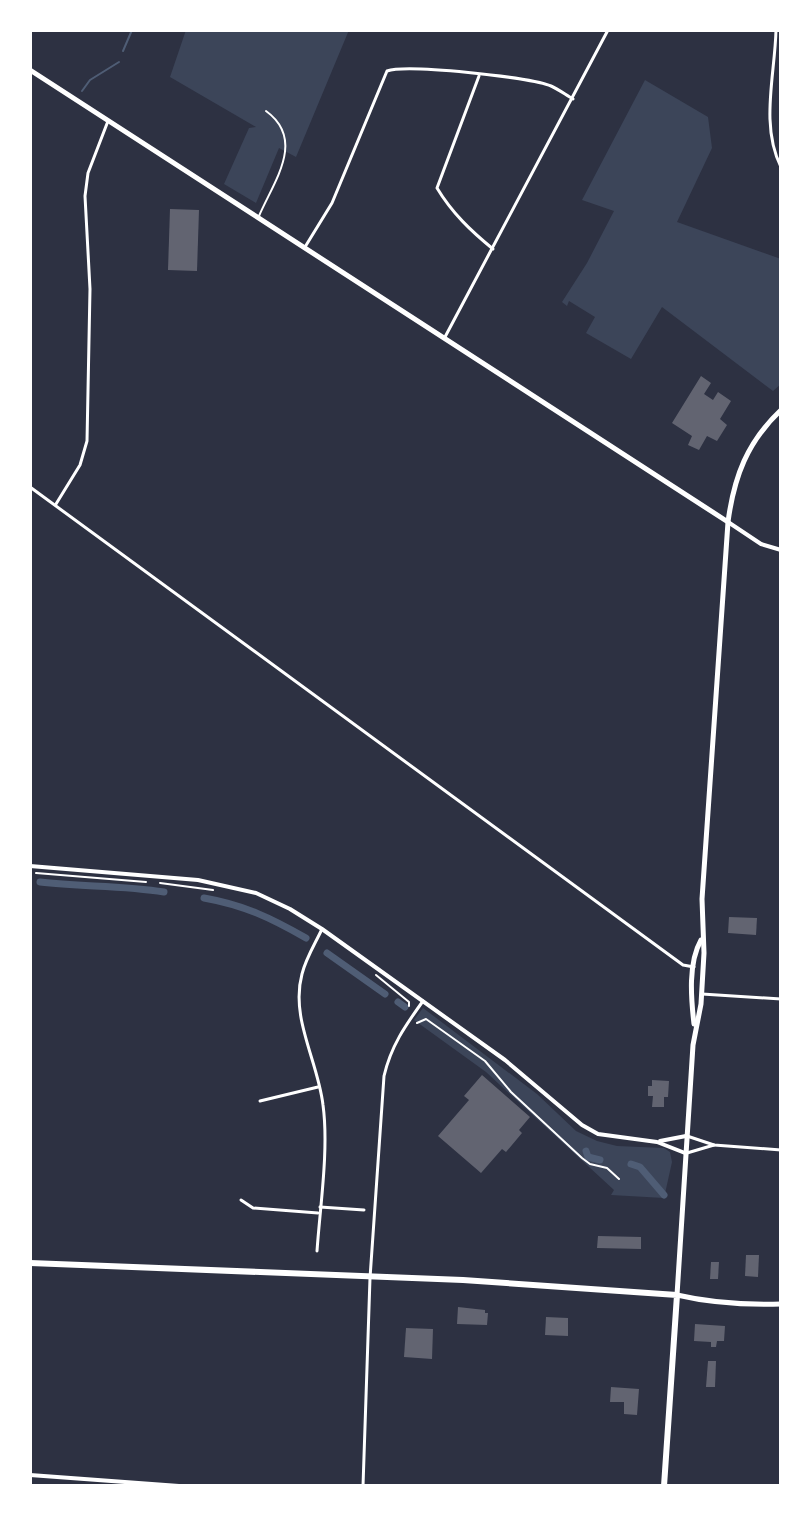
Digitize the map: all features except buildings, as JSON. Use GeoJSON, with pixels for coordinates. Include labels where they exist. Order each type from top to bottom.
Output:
{"type":"FeatureCollection","features":[{"type":"Feature","properties":{"kind":"main road"},"geometry":{"type":"LineString","coordinates":[[30,70],[728,522]]}},
{"type":"Feature","properties":{"kind":"main road"},"geometry":{"type":"LineString","coordinates":[[664,1486],[694,1029],[702,994],[702,899],[728,522],[741,463],[764,426],[781,410]]}},
{"type":"Feature","properties":{"kind":"main road"},"geometry":{"type":"LineString","coordinates":[[694,1029],[691,1004],[695,952],[702,939]]}},
{"type":"Feature","properties":{"kind":"main road"},"geometry":{"type":"LineString","coordinates":[[30,1263],[463,1280],[677,1295],[701,1301],[781,1304]]}},
{"type":"Feature","properties":{"kind":"street"},"geometry":{"type":"LineString","coordinates":[[445,337],[608,30]]}},
{"type":"Feature","properties":{"kind":"street"},"geometry":{"type":"LineString","coordinates":[[778,32],[770,123],[772,145],[780,166]]}},
{"type":"Feature","properties":{"kind":"street"},"geometry":{"type":"LineString","coordinates":[[305,247],[332,203],[387,71],[397,68],[527,80],[551,86],[573,99]]}},
{"type":"Feature","properties":{"kind":"street"},"geometry":{"type":"LineString","coordinates":[[479,76],[437,188],[449,208],[493,249]]}},
{"type":"Feature","properties":{"kind":"street"},"geometry":{"type":"LineString","coordinates":[[56,504],[80,465],[87,441],[90,289],[85,196],[88,173],[108,121]]}},
{"type":"Feature","properties":{"kind":"street"},"geometry":{"type":"LineString","coordinates":[[30,487],[683,965],[694,967]]}},
{"type":"Feature","properties":{"kind":"street"},"geometry":{"type":"LineString","coordinates":[[728,522],[761,544],[781,550]]}},
{"type":"Feature","properties":{"kind":"street"},"geometry":{"type":"LineString","coordinates":[[30,868],[219,883],[256,893],[322,929],[505,1060],[582,1125],[609,1137],[657,1142],[686,1154],[714,1145]]}},
{"type":"Feature","properties":{"kind":"street"},"geometry":{"type":"LineString","coordinates":[[317,1251],[323,1104],[299,999],[301,975],[322,929]]}},
{"type":"Feature","properties":{"kind":"street"},"geometry":{"type":"LineString","coordinates":[[702,994],[781,999]]}},
{"type":"Feature","properties":{"kind":"street"},"geometry":{"type":"LineString","coordinates":[[363,1486],[370,1278],[384,1076],[389,1054],[423,1001]]}},
{"type":"Feature","properties":{"kind":"street"},"geometry":{"type":"LineString","coordinates":[[260,1101],[319,1087]]}},
{"type":"Feature","properties":{"kind":"street"},"geometry":{"type":"LineString","coordinates":[[657,1142],[687,1136],[714,1145],[781,1150]]}},
{"type":"Feature","properties":{"kind":"street"},"geometry":{"type":"LineString","coordinates":[[241,1200],[253,1208],[320,1213]]}},
{"type":"Feature","properties":{"kind":"street"},"geometry":{"type":"LineString","coordinates":[[320,1207],[364,1210]]}},
{"type":"Feature","properties":{"kind":"street"},"geometry":{"type":"LineString","coordinates":[[30,1475],[179,1486]]}},
{"type":"Feature","properties":{"kind":"lane"},"geometry":{"type":"LineString","coordinates":[[258,217],[285,156],[287,144],[281,125],[266,111]]}},
{"type":"Feature","properties":{"kind":"path"},"geometry":{"type":"LineString","coordinates":[[30,868],[145,882]]}},
{"type":"Feature","properties":{"kind":"path"},"geometry":{"type":"LineString","coordinates":[[159,883],[218,890]]}},
{"type":"Feature","properties":{"kind":"path"},"geometry":{"type":"LineString","coordinates":[[373,972],[409,1002],[409,1006]]}},
{"type":"Feature","properties":{"kind":"path"},"geometry":{"type":"LineString","coordinates":[[417,1023],[426,1019],[485,1061],[546,1127],[565,1139],[582,1158],[595,1166],[607,1168],[619,1179]]}},
{"type":"Feature","properties":{"kind":"shaded area"},"geometry":{"type":"Polygon","coordinates":[[[186,30],[349,30],[296,157],[279,148],[256,203],[224,184],[249,128],[256,127],[170,77],[186,30]]]}},
{"type":"Feature","properties":{"kind":"shaded area"},"geometry":{"type":"Polygon","coordinates":[[[645,80],[708,117],[712,148],[677,222],[781,259],[781,384],[773,391],[662,307],[631,359],[586,333],[595,317],[569,301],[567,306],[562,302],[614,211],[582,200],[645,80]]]}},
{"type":"Feature","properties":{"kind":"shaded area"},"geometry":{"type":"Polygon","coordinates":[[[423,1008],[537,1094],[576,1131],[617,1146],[664,1148],[670,1152],[672,1162],[664,1198],[611,1195],[614,1190],[486,1072],[414,1020],[423,1008]]]}},
{"type":"Feature","properties":{"kind":"waterway"},"geometry":{"type":"LineString","coordinates":[[123,51],[132,30]]}},
{"type":"Feature","properties":{"kind":"waterway"},"geometry":{"type":"LineString","coordinates":[[82,91],[90,80],[119,62]]}},
{"type":"Feature","properties":{"kind":"waterway"},"geometry":{"type":"LineString","coordinates":[[40,882],[164,892]]}},
{"type":"Feature","properties":{"kind":"waterway"},"geometry":{"type":"LineString","coordinates":[[204,898],[257,913],[306,938]]}},
{"type":"Feature","properties":{"kind":"waterway"},"geometry":{"type":"LineString","coordinates":[[327,953],[385,994]]}},
{"type":"Feature","properties":{"kind":"waterway"},"geometry":{"type":"LineString","coordinates":[[398,1002],[405,1007]]}},
{"type":"Feature","properties":{"kind":"waterway"},"geometry":{"type":"LineString","coordinates":[[586,1151],[588,1157],[600,1160]]}},
{"type":"Feature","properties":{"kind":"waterway"},"geometry":{"type":"LineString","coordinates":[[631,1164],[640,1167],[664,1195]]}}]}
